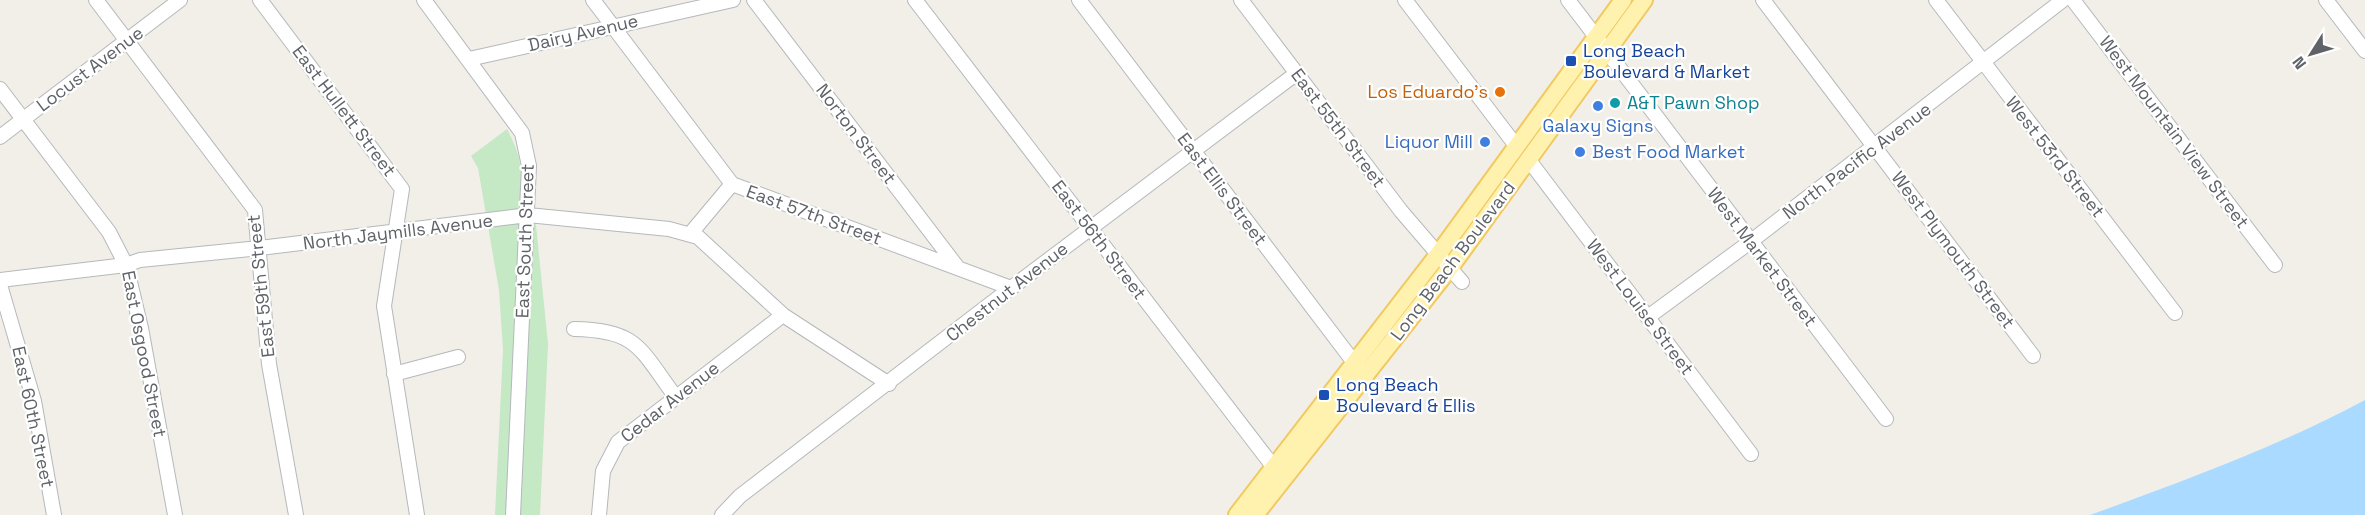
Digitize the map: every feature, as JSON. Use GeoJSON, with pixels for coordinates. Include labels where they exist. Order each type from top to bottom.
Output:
{"type":"FeatureCollection","features":[{"type":"Feature","properties":{"kind":"main road","name":"Long Beach Boulevard"},"geometry":{"type":"LineString","coordinates":[[1602,43],[1623,0]]}},
{"type":"Feature","properties":{"kind":"main road","name":"Long Beach Boulevard"},"geometry":{"type":"LineString","coordinates":[[1237,515],[1279,474],[1366,378],[1449,269],[1523,153],[1602,43],[1644,0]]}},
{"type":"Feature","properties":{"kind":"main road","name":"Long Beach Boulevard"},"geometry":{"type":"LineString","coordinates":[[1255,515],[1279,474],[1354,363],[1437,256],[1523,153]]}},
{"type":"Feature","properties":{"kind":"street","name":"East 59th Street"},"geometry":{"type":"LineString","coordinates":[[96,0],[255,210],[268,364],[296,515]]}},
{"type":"Feature","properties":{"kind":"street","name":"Locust Avenue"},"geometry":{"type":"LineString","coordinates":[[0,137],[180,0]]}},
{"type":"Feature","properties":{"kind":"street","name":"East Hullett Street"},"geometry":{"type":"LineString","coordinates":[[260,0],[402,189],[384,306],[417,515]]}},
{"type":"Feature","properties":{"kind":"street","name":"East South Street"},"geometry":{"type":"LineString","coordinates":[[424,0],[522,133],[529,166],[513,515]]}},
{"type":"Feature","properties":{"kind":"street","name":"East 57th Street"},"geometry":{"type":"LineString","coordinates":[[593,0],[732,184],[1011,288]]}},
{"type":"Feature","properties":{"kind":"street","name":"Dairy Avenue"},"geometry":{"type":"LineString","coordinates":[[468,59],[733,0]]}},
{"type":"Feature","properties":{"kind":"street","name":"Norton Street"},"geometry":{"type":"LineString","coordinates":[[754,0],[958,268]]}},
{"type":"Feature","properties":{"kind":"street","name":"East 56th Street"},"geometry":{"type":"LineString","coordinates":[[915,0],[1279,474]]}},
{"type":"Feature","properties":{"kind":"street","name":"East Ellis Street"},"geometry":{"type":"LineString","coordinates":[[1079,0],[1366,378]]}},
{"type":"Feature","properties":{"kind":"street","name":"East 55th Street"},"geometry":{"type":"LineString","coordinates":[[1241,0],[1437,256],[1462,282]]}},
{"type":"Feature","properties":{"kind":"street","name":"West Louise Street"},"geometry":{"type":"LineString","coordinates":[[1405,0],[1751,454]]}},
{"type":"Feature","properties":{"kind":"street","name":"West Market Street"},"geometry":{"type":"LineString","coordinates":[[1568,0],[1886,419]]}},
{"type":"Feature","properties":{"kind":"street","name":"West Plymouth Street"},"geometry":{"type":"LineString","coordinates":[[1763,0],[2033,356]]}},
{"type":"Feature","properties":{"kind":"street","name":"West 53rd Street"},"geometry":{"type":"LineString","coordinates":[[1936,0],[2175,313]]}},
{"type":"Feature","properties":{"kind":"street","name":"North Pacific Avenue"},"geometry":{"type":"LineString","coordinates":[[1647,317],[1875,147],[2063,0]]}},
{"type":"Feature","properties":{"kind":"street","name":"West Mountain View Street"},"geometry":{"type":"LineString","coordinates":[[2073,0],[2275,265]]}},
{"type":"Feature","properties":{"kind":"street"},"geometry":{"type":"LineString","coordinates":[[2326,0],[2365,51]]}},
{"type":"Feature","properties":{"kind":"street","name":"Chestnut Avenue"},"geometry":{"type":"LineString","coordinates":[[722,515],[734,501],[890,384],[1011,288],[1297,73]]}},
{"type":"Feature","properties":{"kind":"street","name":"East Osgood Street"},"geometry":{"type":"LineString","coordinates":[[0,89],[109,232],[126,265],[141,328],[175,515]]}},
{"type":"Feature","properties":{"kind":"street"},"geometry":{"type":"LineString","coordinates":[[732,184],[691,233],[783,315],[890,384]]}},
{"type":"Feature","properties":{"kind":"street","name":"North Jaymills Avenue"},"geometry":{"type":"LineString","coordinates":[[0,280],[126,265],[140,260],[260,248],[528,215],[691,233]]}},
{"type":"Feature","properties":{"kind":"street","name":"East 60th Street"},"geometry":{"type":"LineString","coordinates":[[0,285],[33,401],[54,515]]}},
{"type":"Feature","properties":{"kind":"street","name":"Cedar Avenue"},"geometry":{"type":"LineString","coordinates":[[599,515],[603,471],[611,452],[627,432],[783,315]]}},
{"type":"Feature","properties":{"kind":"street"},"geometry":{"type":"LineString","coordinates":[[574,329],[611,331],[630,341],[675,396]]}},
{"type":"Feature","properties":{"kind":"street"},"geometry":{"type":"LineString","coordinates":[[394,374],[458,357]]}},
{"type":"Feature","properties":{"kind":"green space"},"geometry":{"type":"Polygon","coordinates":[[[507,129],[519,157],[522,175],[519,205],[536,225],[548,344],[540,515],[495,515],[503,350],[499,290],[478,168],[471,156],[507,129]]]}},
{"type":"Feature","properties":{"kind":"water"},"geometry":{"type":"Polygon","coordinates":[[[2365,400],[2365,515],[2090,515],[2264,448],[2365,400]]]}},
{"type":"Feature","properties":{"kind":"place","name":"Long Beach Boulevard & Market"},"geometry":{"type":"Point","coordinates":[1571,61]}},
{"type":"Feature","properties":{"kind":"place","name":"Los Eduardo's"},"geometry":{"type":"Point","coordinates":[1500,92]}},
{"type":"Feature","properties":{"kind":"place","name":"A&T Pawn Shop"},"geometry":{"type":"Point","coordinates":[1615,103]}},
{"type":"Feature","properties":{"kind":"place","name":"Galaxy Signs"},"geometry":{"type":"Point","coordinates":[1598,106]}},
{"type":"Feature","properties":{"kind":"place","name":"Liquor Mill"},"geometry":{"type":"Point","coordinates":[1485,142]}},
{"type":"Feature","properties":{"kind":"place","name":"Best Food Market"},"geometry":{"type":"Point","coordinates":[1580,152]}},
{"type":"Feature","properties":{"kind":"place","name":"Long Beach Boulevard & Ellis"},"geometry":{"type":"Point","coordinates":[1324,395]}}]}
